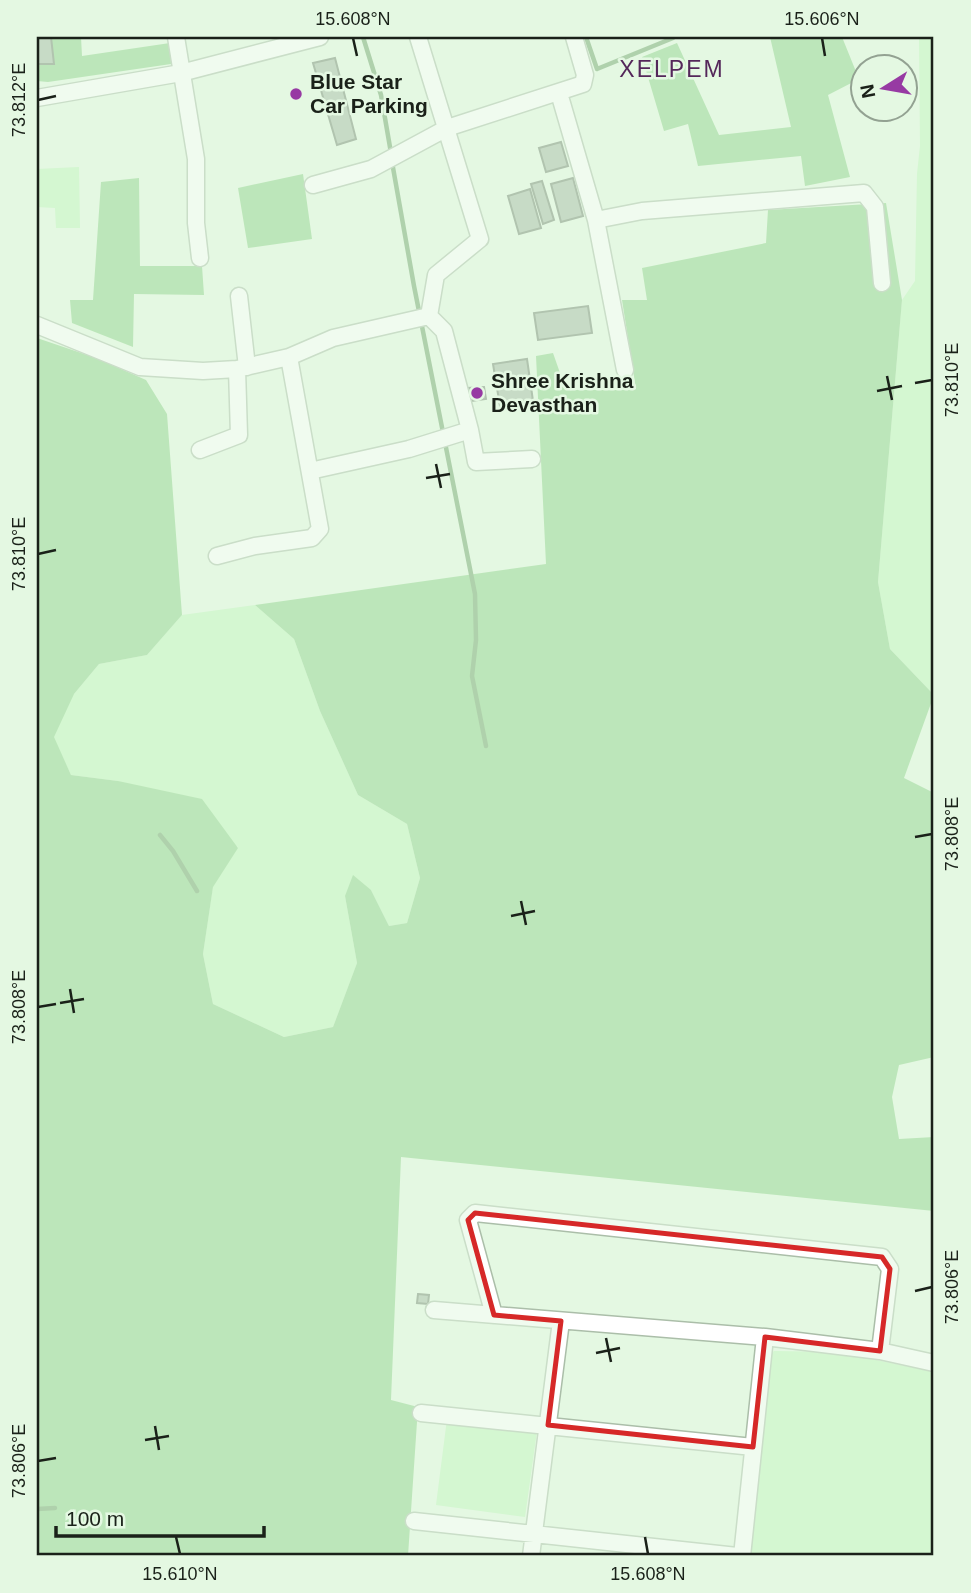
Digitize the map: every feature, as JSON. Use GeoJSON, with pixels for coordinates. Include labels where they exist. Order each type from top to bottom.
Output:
{"type":"FeatureCollection","features":[{"type":"Feature","properties":{"kind":"street"},"geometry":{"type":"LineString","coordinates":[[176,37],[195,159],[196,223],[200,258]]}},
{"type":"Feature","properties":{"kind":"street"},"geometry":{"type":"LineString","coordinates":[[37,98],[181,74],[320,37]]}},
{"type":"Feature","properties":{"kind":"street"},"geometry":{"type":"LineString","coordinates":[[418,37],[480,239],[436,275],[429,316]]}},
{"type":"Feature","properties":{"kind":"street"},"geometry":{"type":"LineString","coordinates":[[313,185],[372,169],[447,128],[583,84],[585,75],[574,37]]}},
{"type":"Feature","properties":{"kind":"street"},"geometry":{"type":"LineString","coordinates":[[559,93],[596,220],[625,370]]}},
{"type":"Feature","properties":{"kind":"street"},"geometry":{"type":"LineString","coordinates":[[596,220],[642,211],[864,193],[875,206],[881,283]]}},
{"type":"Feature","properties":{"kind":"street"},"geometry":{"type":"LineString","coordinates":[[200,450],[239,435],[242,368],[239,296]]}},
{"type":"Feature","properties":{"kind":"street"},"geometry":{"type":"LineString","coordinates":[[37,325],[141,367],[203,371],[242,368],[289,357],[333,338],[429,316]]}},
{"type":"Feature","properties":{"kind":"street"},"geometry":{"type":"LineString","coordinates":[[429,316],[444,331],[476,462],[532,459]]}},
{"type":"Feature","properties":{"kind":"street"},"geometry":{"type":"LineString","coordinates":[[217,556],[256,546],[312,538],[320,529],[289,357]]}},
{"type":"Feature","properties":{"kind":"street"},"geometry":{"type":"LineString","coordinates":[[310,471],[409,449],[470,430]]}},
{"type":"Feature","properties":{"kind":"street"},"geometry":{"type":"LineString","coordinates":[[494,1315],[468,1220],[475,1213],[881,1257],[890,1269],[880,1350]]}},
{"type":"Feature","properties":{"kind":"street"},"geometry":{"type":"LineString","coordinates":[[434,1310],[765,1337],[880,1350],[934,1363]]}},
{"type":"Feature","properties":{"kind":"street"},"geometry":{"type":"LineString","coordinates":[[531,1556],[561,1321]]}},
{"type":"Feature","properties":{"kind":"street"},"geometry":{"type":"LineString","coordinates":[[414,1521],[739,1556],[765,1337]]}},
{"type":"Feature","properties":{"kind":"street"},"geometry":{"type":"LineString","coordinates":[[421,1413],[753,1447]]}},
{"type":"Feature","properties":{"kind":"highlighted area"},"geometry":{"type":"Polygon","coordinates":[[[475,1213],[882,1257],[890,1269],[880,1351],[765,1337],[753,1447],[548,1425],[561,1321],[494,1315],[468,1220],[475,1213]]]}},
{"type":"Feature","properties":{"kind":"green space"},"geometry":{"type":"Polygon","coordinates":[[[37,37],[81,37],[82,56],[170,43],[171,64],[48,82],[37,81],[37,37]]]}},
{"type":"Feature","properties":{"kind":"green space"},"geometry":{"type":"Polygon","coordinates":[[[770,37],[842,37],[848,52],[848,85],[828,95],[850,177],[805,186],[801,156],[698,166],[688,124],[664,131],[642,57],[677,43],[719,135],[791,127],[770,37]]]}},
{"type":"Feature","properties":{"kind":"green space"},"geometry":{"type":"Polygon","coordinates":[[[919,37],[934,37],[934,695],[890,649],[878,582],[902,300],[915,281],[920,146],[919,37]]]}},
{"type":"Feature","properties":{"kind":"green space"},"geometry":{"type":"Polygon","coordinates":[[[79,167],[80,228],[56,228],[55,208],[37,207],[37,169],[79,167]]]}},
{"type":"Feature","properties":{"kind":"green space"},"geometry":{"type":"Polygon","coordinates":[[[303,174],[312,239],[248,248],[238,188],[303,174]]]}},
{"type":"Feature","properties":{"kind":"green space"},"geometry":{"type":"Polygon","coordinates":[[[139,178],[140,266],[202,266],[204,295],[134,294],[133,347],[72,323],[70,300],[93,300],[101,182],[139,178]]]}},
{"type":"Feature","properties":{"kind":"green space"},"geometry":{"type":"Polygon","coordinates":[[[886,203],[902,300],[878,582],[890,649],[934,695],[904,778],[934,793],[934,1057],[899,1065],[892,1097],[899,1139],[934,1137],[934,1211],[401,1157],[391,1400],[418,1407],[408,1556],[37,1556],[37,338],[96,358],[146,380],[167,414],[182,615],[147,655],[99,664],[74,694],[54,737],[71,775],[118,781],[202,799],[238,848],[213,887],[203,954],[213,1004],[284,1037],[333,1027],[357,963],[345,896],[353,875],[371,890],[389,926],[407,923],[420,878],[407,824],[358,795],[320,711],[294,639],[255,605],[546,564],[536,356],[553,353],[566,390],[636,389],[622,300],[647,300],[642,268],[766,243],[768,210],[886,203]]]}},
{"type":"Feature","properties":{"kind":"green space"},"geometry":{"type":"Polygon","coordinates":[[[255,605],[294,639],[320,711],[358,795],[407,824],[420,878],[407,923],[389,926],[371,890],[345,896],[357,963],[333,1027],[284,1037],[213,1004],[203,954],[213,886],[238,847],[118,781],[71,775],[53,737],[37,664],[74,694],[99,664],[147,655],[182,615],[255,605]]]}},
{"type":"Feature","properties":{"kind":"green space"},"geometry":{"type":"Polygon","coordinates":[[[774,1351],[838,1352],[934,1372],[934,1556],[748,1556],[767,1357],[774,1351]]]}},
{"type":"Feature","properties":{"kind":"green space"},"geometry":{"type":"Polygon","coordinates":[[[447,1419],[537,1431],[525,1517],[436,1505],[447,1419]]]}},
{"type":"Feature","properties":{"kind":"building"},"geometry":{"type":"Polygon","coordinates":[[[37,37],[51,37],[54,64],[37,64],[37,37]]]}},
{"type":"Feature","properties":{"kind":"building"},"geometry":{"type":"Polygon","coordinates":[[[335,58],[356,139],[337,145],[313,63],[335,58]]]}},
{"type":"Feature","properties":{"kind":"building"},"geometry":{"type":"Polygon","coordinates":[[[561,142],[568,166],[546,172],[539,148],[561,142]]]}},
{"type":"Feature","properties":{"kind":"building"},"geometry":{"type":"Polygon","coordinates":[[[573,178],[583,216],[561,222],[551,184],[573,178]]]}},
{"type":"Feature","properties":{"kind":"building"},"geometry":{"type":"Polygon","coordinates":[[[542,181],[554,220],[543,224],[531,184],[542,181]]]}},
{"type":"Feature","properties":{"kind":"building"},"geometry":{"type":"Polygon","coordinates":[[[530,189],[541,228],[519,234],[508,196],[530,189]]]}},
{"type":"Feature","properties":{"kind":"building"},"geometry":{"type":"Polygon","coordinates":[[[588,306],[592,333],[538,340],[534,313],[588,306]]]}},
{"type":"Feature","properties":{"kind":"building"},"geometry":{"type":"Polygon","coordinates":[[[527,359],[533,401],[500,406],[493,364],[527,359]]]}},
{"type":"Feature","properties":{"kind":"building","name":"Shree Krishna Devasthan"},"geometry":{"type":"Polygon","coordinates":[[[484,387],[486,399],[472,401],[468,388],[484,387]]]}},
{"type":"Feature","properties":{"kind":"building"},"geometry":{"type":"Polygon","coordinates":[[[418,1294],[429,1295],[428,1304],[417,1303],[418,1294]]]}},
{"type":"Feature","properties":{"kind":"waterway"},"geometry":{"type":"LineString","coordinates":[[363,37],[381,95],[391,153]]}},
{"type":"Feature","properties":{"kind":"waterway"},"geometry":{"type":"LineString","coordinates":[[586,37],[597,69],[673,38]]}},
{"type":"Feature","properties":{"kind":"waterway"},"geometry":{"type":"LineString","coordinates":[[392,162],[475,594],[476,640],[472,676],[486,746]]}},
{"type":"Feature","properties":{"kind":"waterway"},"geometry":{"type":"LineString","coordinates":[[160,835],[197,891]]}},
{"type":"Feature","properties":{"kind":"waterway"},"geometry":{"type":"LineString","coordinates":[[37,1509],[55,1508]]}},
{"type":"Feature","properties":{"kind":"place","name":"Blue Star Car Parking"},"geometry":{"type":"Point","coordinates":[296,94]}},
{"type":"Feature","properties":{"kind":"place","name":"Shree Krishna Devasthan"},"geometry":{"type":"Point","coordinates":[477,393]}},
{"type":"Feature","properties":{"kind":"district","name":"XELPEM"},"geometry":{"type":"Point","coordinates":[672,69]}}]}
